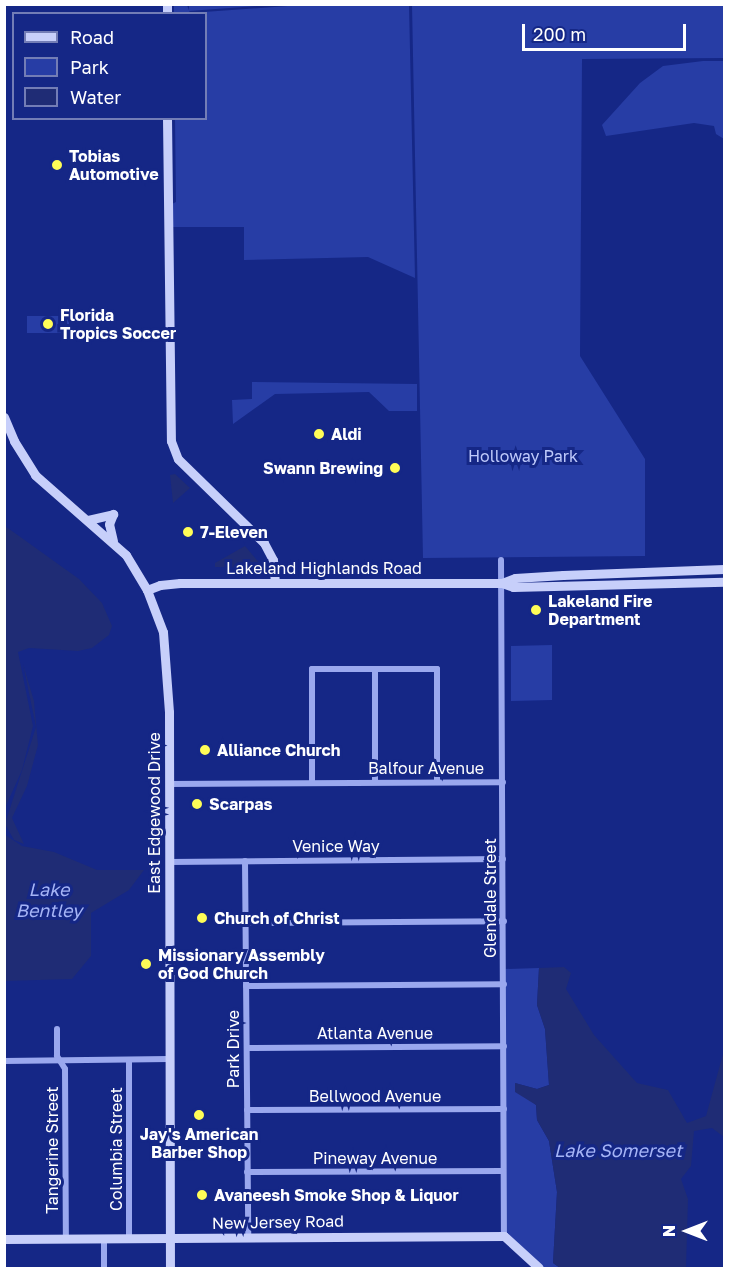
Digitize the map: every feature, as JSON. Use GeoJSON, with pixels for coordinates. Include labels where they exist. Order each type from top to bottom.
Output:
{"type":"FeatureCollection","features":[{"type":"Feature","properties":{"kind":"street"},"geometry":{"type":"LineString","coordinates":[[167,120],[171,441],[180,461],[264,543],[273,560],[275,583]]}},
{"type":"Feature","properties":{"kind":"street","name":"East Edgewood Drive"},"geometry":{"type":"LineString","coordinates":[[4,417],[14,441],[35,475],[114,543],[147,591],[168,658],[170,1269]]}},
{"type":"Feature","properties":{"kind":"street"},"geometry":{"type":"LineString","coordinates":[[88,520],[113,514],[109,527],[114,543]]}},
{"type":"Feature","properties":{"kind":"street","name":"Glendale Street"},"geometry":{"type":"LineString","coordinates":[[501,561],[504,1236]]}},
{"type":"Feature","properties":{"kind":"street","name":"Lakeland Highlands Road"},"geometry":{"type":"LineString","coordinates":[[502,583],[515,578],[724,569]]}},
{"type":"Feature","properties":{"kind":"street","name":"Lakeland Highlands Road"},"geometry":{"type":"LineString","coordinates":[[147,591],[160,585],[180,583],[502,583],[513,587],[724,582]]}},
{"type":"Feature","properties":{"kind":"street"},"geometry":{"type":"LineString","coordinates":[[312,782],[312,669],[437,669],[437,782]]}},
{"type":"Feature","properties":{"kind":"street"},"geometry":{"type":"LineString","coordinates":[[375,669],[375,782]]}},
{"type":"Feature","properties":{"kind":"street","name":"Balfour Avenue"},"geometry":{"type":"LineString","coordinates":[[169,784],[503,782]]}},
{"type":"Feature","properties":{"kind":"street","name":"Venice Way"},"geometry":{"type":"LineString","coordinates":[[169,862],[503,859]]}},
{"type":"Feature","properties":{"kind":"street","name":"Park Drive"},"geometry":{"type":"LineString","coordinates":[[245,861],[248,1237]]}},
{"type":"Feature","properties":{"kind":"street"},"geometry":{"type":"LineString","coordinates":[[246,922],[504,921]]}},
{"type":"Feature","properties":{"kind":"street"},"geometry":{"type":"LineString","coordinates":[[246,986],[504,984]]}},
{"type":"Feature","properties":{"kind":"street","name":"Tangerine Street"},"geometry":{"type":"LineString","coordinates":[[57,1029],[57,1056],[63,1061],[66,1239]]}},
{"type":"Feature","properties":{"kind":"street","name":"Atlanta Avenue"},"geometry":{"type":"LineString","coordinates":[[247,1048],[504,1046]]}},
{"type":"Feature","properties":{"kind":"street"},"geometry":{"type":"LineString","coordinates":[[4,1061],[169,1059]]}},
{"type":"Feature","properties":{"kind":"street","name":"Columbia Street"},"geometry":{"type":"LineString","coordinates":[[129,1060],[129,1237]]}},
{"type":"Feature","properties":{"kind":"street","name":"Bellwood Avenue"},"geometry":{"type":"LineString","coordinates":[[247,1110],[504,1109]]}},
{"type":"Feature","properties":{"kind":"street","name":"Pineway Avenue"},"geometry":{"type":"LineString","coordinates":[[247,1172],[503,1171]]}},
{"type":"Feature","properties":{"kind":"street"},"geometry":{"type":"LineString","coordinates":[[504,1236],[535,1267]]}},
{"type":"Feature","properties":{"kind":"street","name":"New Jersey Road"},"geometry":{"type":"LineString","coordinates":[[4,1239],[504,1236]]}},
{"type":"Feature","properties":{"kind":"street"},"geometry":{"type":"LineString","coordinates":[[104,1238],[104,1269]]}},
{"type":"Feature","properties":{"kind":"green space"},"geometry":{"type":"Polygon","coordinates":[[[189,4],[270,5],[189,11],[189,4]]]}},
{"type":"Feature","properties":{"kind":"green space"},"geometry":{"type":"Polygon","coordinates":[[[174,5],[187,5],[190,12],[174,12],[174,5]]]}},
{"type":"Feature","properties":{"kind":"green space"},"geometry":{"type":"Polygon","coordinates":[[[301,5],[409,5],[415,278],[368,257],[244,260],[244,227],[170,227],[170,205],[176,202],[175,120],[207,120],[207,12],[204,12],[301,5]]]}},
{"type":"Feature","properties":{"kind":"green space","name":"Holloway Park"},"geometry":{"type":"Polygon","coordinates":[[[412,5],[724,5],[724,58],[582,59],[580,356],[645,459],[645,556],[423,558],[412,5]]]}},
{"type":"Feature","properties":{"kind":"green space"},"geometry":{"type":"Polygon","coordinates":[[[724,61],[724,139],[716,134],[714,126],[694,123],[606,136],[602,125],[640,83],[663,66],[724,61]]]}},
{"type":"Feature","properties":{"kind":"green space","name":"Florida Tropics Soccer"},"geometry":{"type":"Polygon","coordinates":[[[27,316],[69,316],[69,333],[27,333],[27,316]]]}},
{"type":"Feature","properties":{"kind":"green space"},"geometry":{"type":"Polygon","coordinates":[[[252,382],[417,384],[417,411],[389,411],[369,392],[275,394],[233,424],[232,400],[252,399],[252,382]]]}},
{"type":"Feature","properties":{"kind":"green space"},"geometry":{"type":"Polygon","coordinates":[[[552,645],[552,700],[511,701],[511,646],[552,645]]]}},
{"type":"Feature","properties":{"kind":"green space"},"geometry":{"type":"Polygon","coordinates":[[[539,968],[537,1005],[545,1029],[549,1085],[537,1089],[515,1083],[536,1105],[537,1120],[549,1141],[557,1192],[553,1263],[560,1268],[539,1268],[504,1236],[504,969],[539,968]]]}},
{"type":"Feature","properties":{"kind":"water"},"geometry":{"type":"Polygon","coordinates":[[[175,474],[190,488],[173,503],[170,475],[175,474]]]}},
{"type":"Feature","properties":{"kind":"water"},"geometry":{"type":"Polygon","coordinates":[[[5,526],[79,579],[102,603],[112,626],[109,635],[92,648],[78,651],[29,648],[18,652],[33,726],[22,770],[5,808],[5,526]]]}},
{"type":"Feature","properties":{"kind":"water"},"geometry":{"type":"Polygon","coordinates":[[[245,546],[261,565],[259,568],[215,567],[215,563],[245,546]]]}},
{"type":"Feature","properties":{"kind":"water"},"geometry":{"type":"Polygon","coordinates":[[[23,664],[34,701],[38,745],[27,786],[12,818],[24,844],[14,840],[5,824],[36,727],[23,664]]]}},
{"type":"Feature","properties":{"kind":"water","name":"Lake Bentley"},"geometry":{"type":"Polygon","coordinates":[[[4,834],[22,846],[54,852],[97,870],[144,870],[129,890],[91,913],[91,956],[72,979],[5,981],[4,834]]]}},
{"type":"Feature","properties":{"kind":"water","name":"Lake Somerset"},"geometry":{"type":"Polygon","coordinates":[[[564,967],[571,973],[566,989],[594,1035],[637,1083],[668,1090],[687,1123],[706,1116],[724,1050],[724,1137],[712,1128],[694,1131],[691,1166],[681,1179],[688,1199],[686,1268],[560,1268],[553,1263],[557,1192],[549,1141],[537,1120],[536,1105],[515,1092],[515,1083],[537,1089],[549,1085],[545,1029],[537,1005],[539,968],[564,967]]]}},
{"type":"Feature","properties":{"kind":"place","name":"Tobias Automotive"},"geometry":{"type":"Point","coordinates":[57,165]}},
{"type":"Feature","properties":{"kind":"place","name":"Florida Tropics Soccer"},"geometry":{"type":"Point","coordinates":[48,324]}},
{"type":"Feature","properties":{"kind":"place","name":"Aldi"},"geometry":{"type":"Point","coordinates":[319,434]}},
{"type":"Feature","properties":{"kind":"place","name":"Swann Brewing"},"geometry":{"type":"Point","coordinates":[395,468]}},
{"type":"Feature","properties":{"kind":"place","name":"7-Eleven"},"geometry":{"type":"Point","coordinates":[188,532]}},
{"type":"Feature","properties":{"kind":"place","name":"Lakeland Fire Department"},"geometry":{"type":"Point","coordinates":[536,610]}},
{"type":"Feature","properties":{"kind":"place","name":"Alliance Church"},"geometry":{"type":"Point","coordinates":[205,750]}},
{"type":"Feature","properties":{"kind":"place","name":"Scarpas"},"geometry":{"type":"Point","coordinates":[197,804]}},
{"type":"Feature","properties":{"kind":"place","name":"Church of Christ"},"geometry":{"type":"Point","coordinates":[202,918]}},
{"type":"Feature","properties":{"kind":"place","name":"Missionary Assembly of God Church"},"geometry":{"type":"Point","coordinates":[146,964]}},
{"type":"Feature","properties":{"kind":"place","name":"Jay's American Barber Shop"},"geometry":{"type":"Point","coordinates":[199,1115]}},
{"type":"Feature","properties":{"kind":"place","name":"Avaneesh Smoke Shop & Liquor"},"geometry":{"type":"Point","coordinates":[202,1195]}}]}
